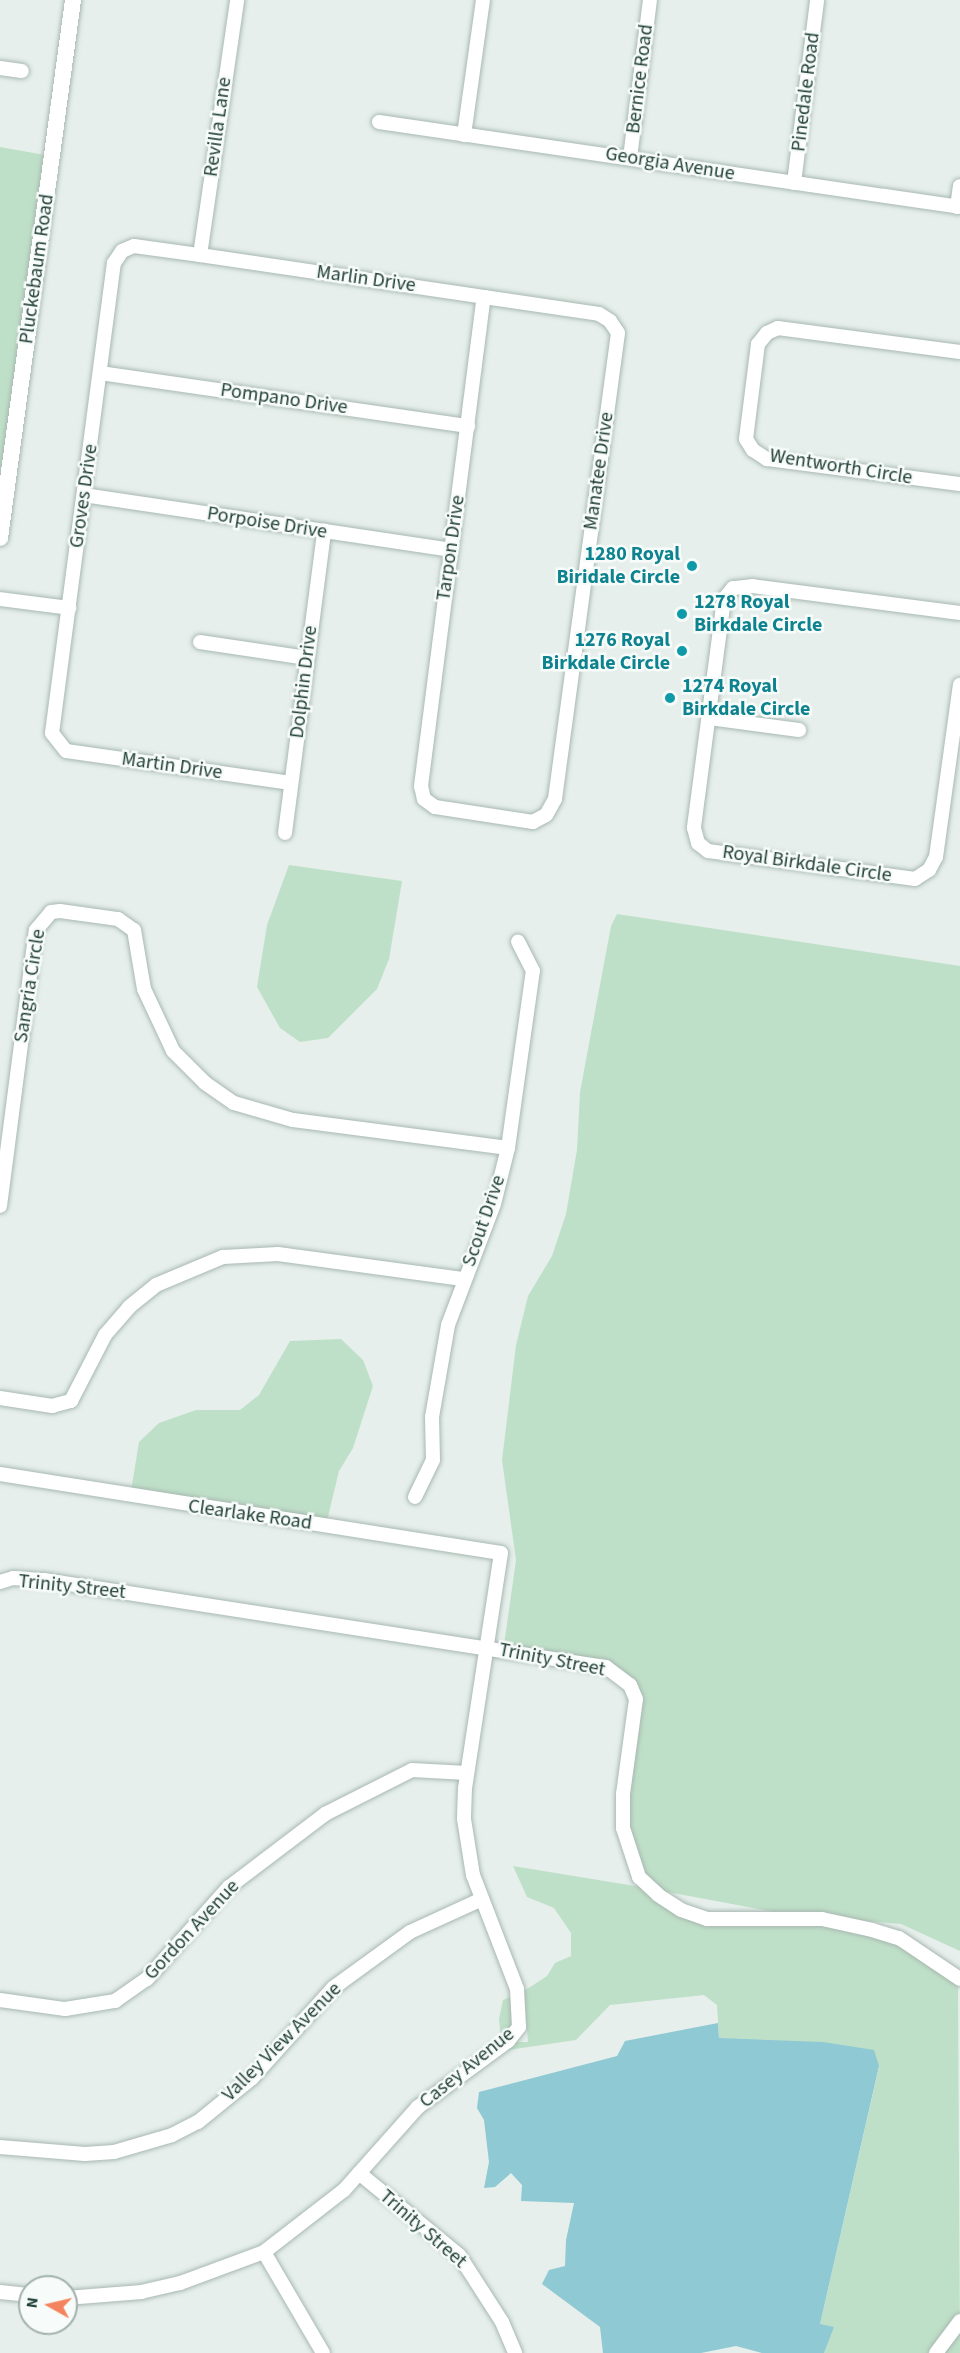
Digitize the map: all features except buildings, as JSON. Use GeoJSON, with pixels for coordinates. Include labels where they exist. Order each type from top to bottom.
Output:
{"type":"FeatureCollection","features":[{"type":"Feature","properties":{"kind":"street","name":"Pluckebaum Road"},"geometry":{"type":"LineString","coordinates":[[0,538],[73,0]]}},
{"type":"Feature","properties":{"kind":"street","name":"Revilla Lane"},"geometry":{"type":"LineString","coordinates":[[200,255],[237,0]]}},
{"type":"Feature","properties":{"kind":"street"},"geometry":{"type":"LineString","coordinates":[[464,135],[483,0]]}},
{"type":"Feature","properties":{"kind":"street","name":"Bernice Road"},"geometry":{"type":"LineString","coordinates":[[630,158],[650,0]]}},
{"type":"Feature","properties":{"kind":"street","name":"Pinedale Road"},"geometry":{"type":"LineString","coordinates":[[794,183],[817,0]]}},
{"type":"Feature","properties":{"kind":"street"},"geometry":{"type":"LineString","coordinates":[[0,68],[22,71]]}},
{"type":"Feature","properties":{"kind":"street","name":"Georgia Avenue"},"geometry":{"type":"LineString","coordinates":[[379,122],[959,207]]}},
{"type":"Feature","properties":{"kind":"street"},"geometry":{"type":"LineString","coordinates":[[959,207],[960,186]]}},
{"type":"Feature","properties":{"kind":"street","name":"Marlin Drive"},"geometry":{"type":"LineString","coordinates":[[122,251],[134,246],[200,255],[599,314],[610,321]]}},
{"type":"Feature","properties":{"kind":"street","name":"Groves Drive"},"geometry":{"type":"LineString","coordinates":[[56,742],[52,733],[114,263],[122,251]]}},
{"type":"Feature","properties":{"kind":"street","name":"Tarpon Drive"},"geometry":{"type":"LineString","coordinates":[[424,800],[421,786],[484,297]]}},
{"type":"Feature","properties":{"kind":"street","name":"Manatee Drive"},"geometry":{"type":"LineString","coordinates":[[424,800],[435,807],[533,822],[546,815],[555,799],[618,333],[610,321]]}},
{"type":"Feature","properties":{"kind":"street","name":"Wentworth Circle"},"geometry":{"type":"LineString","coordinates":[[960,352],[778,328],[766,333],[758,344],[746,439],[753,450],[767,459],[960,484]]}},
{"type":"Feature","properties":{"kind":"street","name":"Pompano Drive"},"geometry":{"type":"LineString","coordinates":[[100,373],[468,426]]}},
{"type":"Feature","properties":{"kind":"street","name":"Porpoise Drive"},"geometry":{"type":"LineString","coordinates":[[84,495],[450,550]]}},
{"type":"Feature","properties":{"kind":"street","name":"Dolphin Drive"},"geometry":{"type":"LineString","coordinates":[[285,833],[324,531]]}},
{"type":"Feature","properties":{"kind":"street","name":"Royal Birkdale Circle"},"geometry":{"type":"LineString","coordinates":[[960,613],[753,586],[733,588],[724,599],[694,828],[698,843],[708,851],[915,879],[929,870],[936,856],[960,685]]}},
{"type":"Feature","properties":{"kind":"street"},"geometry":{"type":"LineString","coordinates":[[0,599],[69,608]]}},
{"type":"Feature","properties":{"kind":"street"},"geometry":{"type":"LineString","coordinates":[[200,642],[308,658]]}},
{"type":"Feature","properties":{"kind":"street"},"geometry":{"type":"LineString","coordinates":[[709,718],[799,730]]}},
{"type":"Feature","properties":{"kind":"street","name":"Martin Drive"},"geometry":{"type":"LineString","coordinates":[[56,742],[66,751],[291,783]]}},
{"type":"Feature","properties":{"kind":"street","name":"Sangria Circle"},"geometry":{"type":"LineString","coordinates":[[0,1206],[2,1170],[36,930],[46,916],[60,911],[118,919],[134,930],[144,989],[173,1051],[205,1083],[234,1102],[293,1120],[508,1148]]}},
{"type":"Feature","properties":{"kind":"street","name":"Scout Drive"},"geometry":{"type":"LineString","coordinates":[[416,1497],[433,1460],[438,1371],[464,1279],[494,1204],[508,1148],[532,971],[518,942]]}},
{"type":"Feature","properties":{"kind":"street"},"geometry":{"type":"LineString","coordinates":[[0,1398],[52,1406],[71,1401],[105,1335],[129,1307],[156,1285],[223,1257],[278,1254],[464,1279]]}},
{"type":"Feature","properties":{"kind":"street","name":"Clearlake Road"},"geometry":{"type":"LineString","coordinates":[[0,1474],[501,1553]]}},
{"type":"Feature","properties":{"kind":"street","name":"Casey Avenue"},"geometry":{"type":"LineString","coordinates":[[78,2297],[161,2288],[264,2252],[335,2197],[418,2107],[508,2041],[519,2027],[517,1989],[482,1899],[468,1851],[467,1773],[501,1553]]}},
{"type":"Feature","properties":{"kind":"street","name":"Trinity Street"},"geometry":{"type":"LineString","coordinates":[[0,1582],[13,1578],[44,1580],[592,1663],[620,1675],[630,1685],[636,1699],[623,1794],[624,1828],[629,1854],[639,1877],[658,1895],[681,1910],[707,1919],[822,1918],[872,1930],[899,1938],[960,1979]]}},
{"type":"Feature","properties":{"kind":"street","name":"Gordon Avenue"},"geometry":{"type":"LineString","coordinates":[[0,2000],[65,2009],[115,2001],[147,1979],[229,1887],[325,1814],[412,1770],[427,1768],[467,1773]]}},
{"type":"Feature","properties":{"kind":"street","name":"Valley View Avenue"},"geometry":{"type":"LineString","coordinates":[[0,2148],[85,2154],[114,2152],[172,2135],[198,2122],[252,2078],[333,1988],[410,1932],[482,1899]]}},
{"type":"Feature","properties":{"kind":"street","name":"Trinity Street"},"geometry":{"type":"LineString","coordinates":[[358,2173],[459,2255],[502,2322],[515,2353]]}},
{"type":"Feature","properties":{"kind":"street"},"geometry":{"type":"LineString","coordinates":[[264,2252],[323,2353]]}},
{"type":"Feature","properties":{"kind":"street"},"geometry":{"type":"LineString","coordinates":[[0,2292],[18,2294]]}},
{"type":"Feature","properties":{"kind":"street"},"geometry":{"type":"LineString","coordinates":[[936,2353],[960,2321]]}},
{"type":"Feature","properties":{"kind":"green space"},"geometry":{"type":"Polygon","coordinates":[[[0,147],[45,155],[0,491],[0,147]]]}},
{"type":"Feature","properties":{"kind":"green space"},"geometry":{"type":"Polygon","coordinates":[[[289,865],[402,881],[389,959],[377,989],[328,1038],[300,1042],[280,1028],[257,987],[267,925],[289,865]]]}},
{"type":"Feature","properties":{"kind":"green space"},"geometry":{"type":"Polygon","coordinates":[[[617,914],[960,966],[960,1951],[901,1924],[785,1914],[662,1891],[645,1874],[630,1827],[629,1795],[643,1700],[636,1683],[608,1662],[504,1645],[516,1560],[502,1460],[516,1345],[528,1296],[552,1256],[566,1214],[577,1150],[580,1092],[611,926],[617,914]]]}},
{"type":"Feature","properties":{"kind":"green space"},"geometry":{"type":"Polygon","coordinates":[[[341,1339],[363,1360],[373,1386],[353,1448],[339,1471],[327,1521],[131,1491],[139,1442],[159,1423],[196,1410],[240,1410],[259,1395],[290,1341],[341,1339]]]}},
{"type":"Feature","properties":{"kind":"green space"},"geometry":{"type":"Polygon","coordinates":[[[513,1866],[641,1887],[707,1925],[822,1924],[896,1942],[958,1984],[960,2353],[824,2353],[827,2345],[820,2324],[879,2067],[759,2041],[719,2038],[717,2005],[704,1995],[610,2005],[576,2040],[502,2051],[499,2019],[503,2000],[512,1996],[515,2042],[528,2042],[524,1991],[547,1976],[555,1963],[571,1956],[571,1933],[554,1908],[527,1897],[513,1866]]]}},
{"type":"Feature","properties":{"kind":"water"},"geometry":{"type":"Polygon","coordinates":[[[718,2023],[719,2038],[823,2042],[874,2050],[879,2066],[820,2324],[834,2327],[824,2353],[762,2353],[736,2346],[701,2353],[603,2353],[600,2327],[542,2284],[549,2270],[565,2266],[566,2240],[574,2203],[521,2201],[522,2185],[511,2173],[495,2187],[484,2188],[489,2162],[484,2120],[477,2108],[479,2092],[617,2056],[625,2041],[718,2023]]]}},
{"type":"Feature","properties":{"kind":"place","name":"1280 Royal Biridale Circle"},"geometry":{"type":"Point","coordinates":[692,566]}},
{"type":"Feature","properties":{"kind":"place","name":"1278 Royal Birkdale Circle"},"geometry":{"type":"Point","coordinates":[682,614]}},
{"type":"Feature","properties":{"kind":"place","name":"1276 Royal Birkdale Circle"},"geometry":{"type":"Point","coordinates":[682,651]}},
{"type":"Feature","properties":{"kind":"place","name":"1274 Royal Birkdale Circle"},"geometry":{"type":"Point","coordinates":[670,698]}}]}
